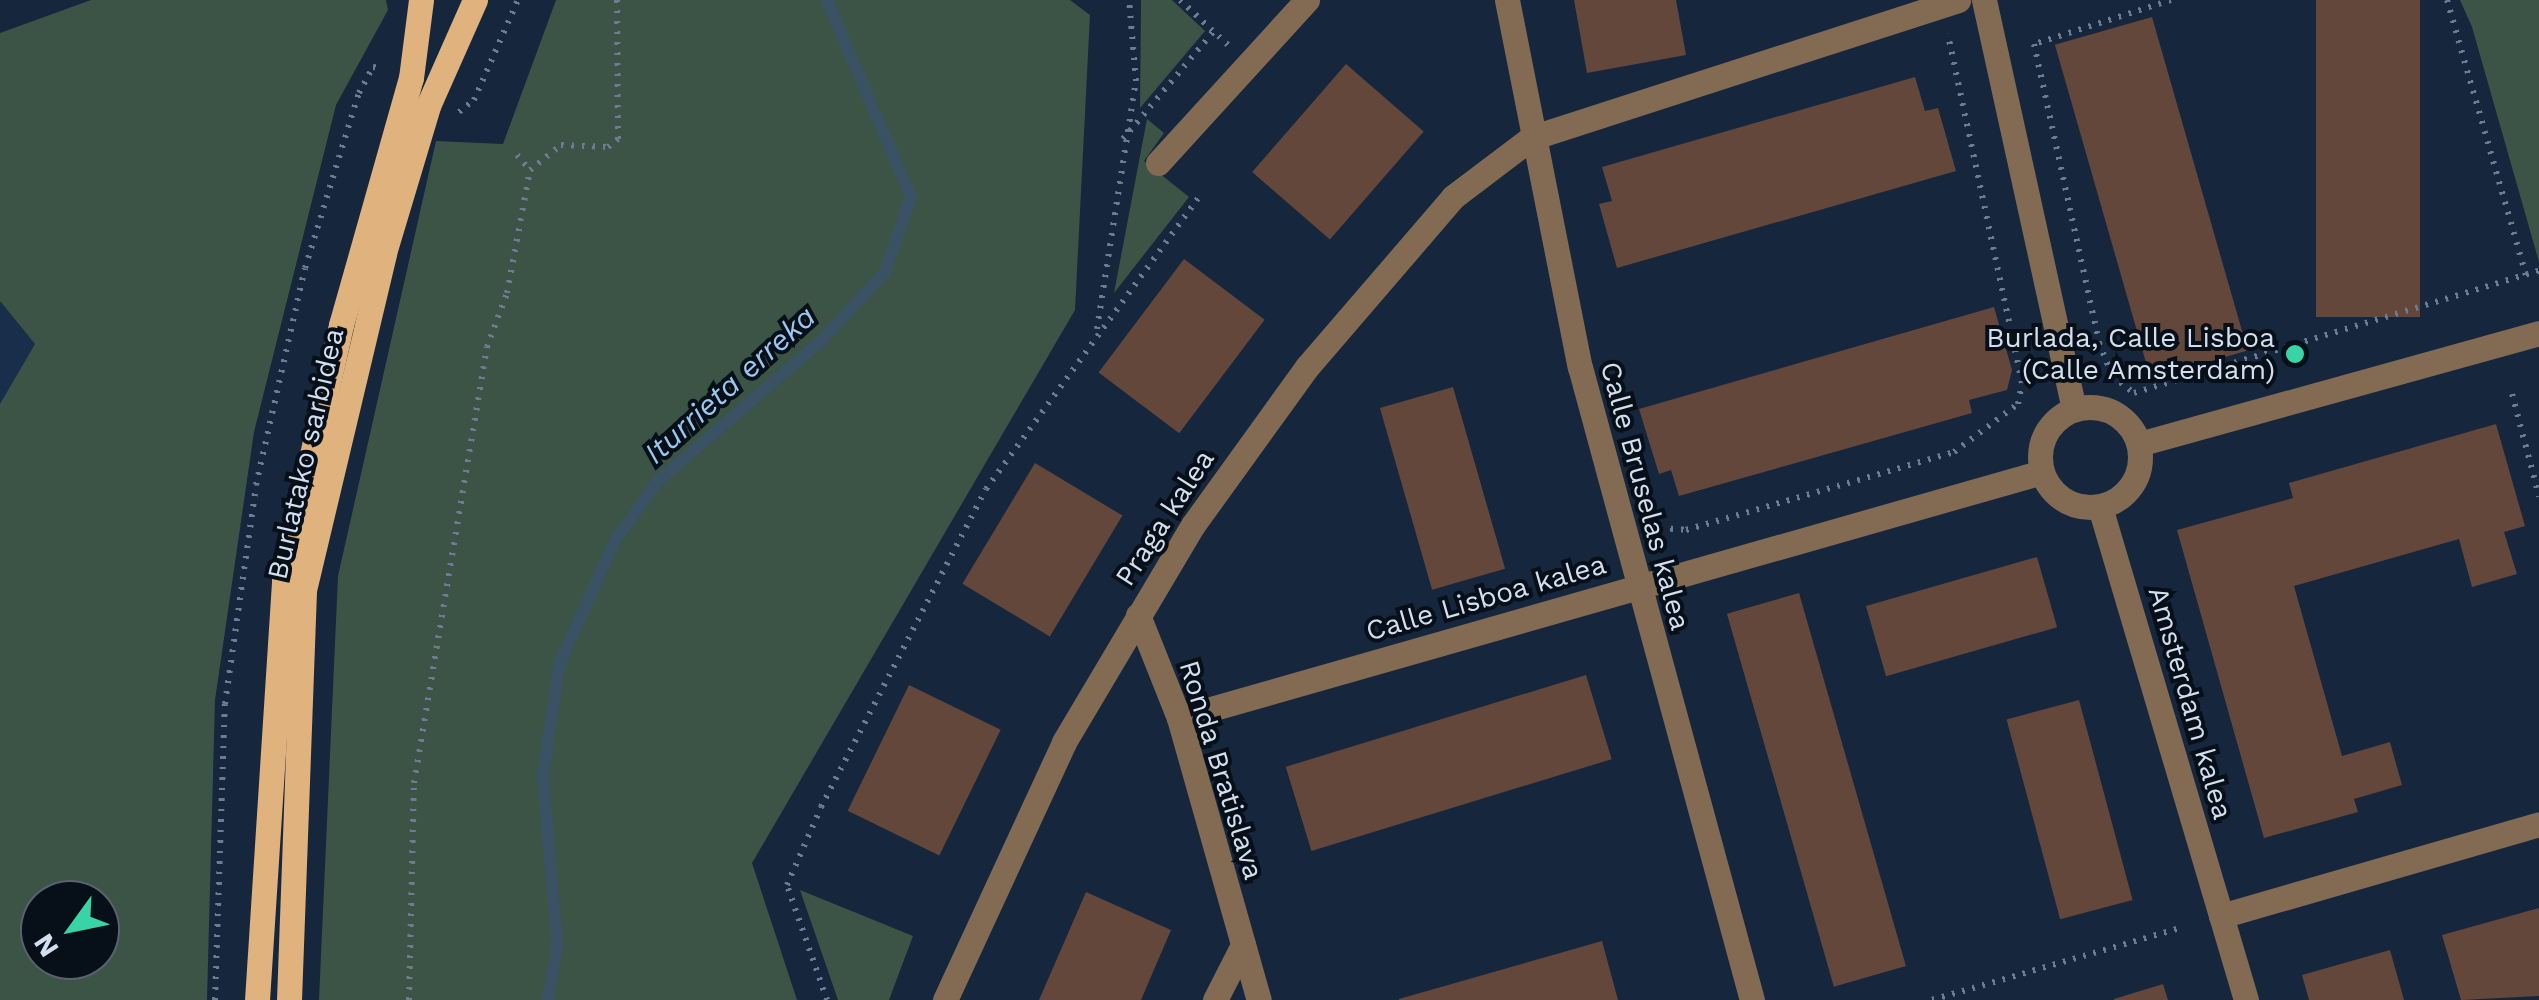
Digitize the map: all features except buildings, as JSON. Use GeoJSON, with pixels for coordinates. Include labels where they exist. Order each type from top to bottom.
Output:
{"type":"FeatureCollection","features":[{"type":"Feature","properties":{"kind":"main road","name":"Burlatako sarbidea"},"geometry":{"type":"LineString","coordinates":[[257,1000],[284,580],[340,325],[411,78],[421,0]]}},
{"type":"Feature","properties":{"kind":"main road","name":"Burlatako sarbidea"},"geometry":{"type":"LineString","coordinates":[[289,1000],[304,590],[384,252],[428,106],[475,0]]}},
{"type":"Feature","properties":{"kind":"street"},"geometry":{"type":"LineString","coordinates":[[1158,163],[1307,0]]}},
{"type":"Feature","properties":{"kind":"street","name":"Calle Bruselas kalea"},"geometry":{"type":"LineString","coordinates":[[1507,0],[1531,138],[1636,586],[1752,1000]]}},
{"type":"Feature","properties":{"kind":"street"},"geometry":{"type":"LineString","coordinates":[[1984,0],[2074,409]]}},
{"type":"Feature","properties":{"kind":"street","name":"Praga kalea"},"geometry":{"type":"LineString","coordinates":[[945,1000],[1000,866],[1138,615],[1344,321],[1453,196],[1531,138],[1952,2]]}},
{"type":"Feature","properties":{"kind":"street"},"geometry":{"type":"LineString","coordinates":[[2139,444],[2539,333]]}},
{"type":"Feature","properties":{"kind":"street"},"geometry":{"type":"LineString","coordinates":[[2074,409],[2114,413],[2139,444],[2133,484],[2100,507],[2064,501],[2042,472],[2045,434],[2074,409]]}},
{"type":"Feature","properties":{"kind":"street","name":"Calle Lisboa kalea"},"geometry":{"type":"LineString","coordinates":[[1179,718],[2042,472]]}},
{"type":"Feature","properties":{"kind":"street","name":"Amsterdam kalea"},"geometry":{"type":"LineString","coordinates":[[2100,507],[2246,1000]]}},
{"type":"Feature","properties":{"kind":"street","name":"Ronda Bratislava"},"geometry":{"type":"LineString","coordinates":[[1138,615],[1179,718],[1259,1000]]}},
{"type":"Feature","properties":{"kind":"street"},"geometry":{"type":"LineString","coordinates":[[2221,916],[2539,824]]}},
{"type":"Feature","properties":{"kind":"street"},"geometry":{"type":"LineString","coordinates":[[1215,1000],[1243,945]]}},
{"type":"Feature","properties":{"kind":"path"},"geometry":{"type":"LineString","coordinates":[[442,111],[470,108],[518,0]]}},
{"type":"Feature","properties":{"kind":"path"},"geometry":{"type":"LineString","coordinates":[[409,1000],[414,783],[437,616],[530,170],[561,146],[608,147],[618,139],[617,0]]}},
{"type":"Feature","properties":{"kind":"path"},"geometry":{"type":"LineString","coordinates":[[1096,331],[1122,140],[1136,81],[1129,0]]}},
{"type":"Feature","properties":{"kind":"path"},"geometry":{"type":"LineString","coordinates":[[1180,0],[1246,64]]}},
{"type":"Feature","properties":{"kind":"path"},"geometry":{"type":"LineString","coordinates":[[2171,0],[2034,44],[2099,343],[2123,384],[2154,390],[2539,271]]}},
{"type":"Feature","properties":{"kind":"path"},"geometry":{"type":"LineString","coordinates":[[2446,0],[2526,275]]}},
{"type":"Feature","properties":{"kind":"path"},"geometry":{"type":"LineString","coordinates":[[1654,507],[1664,533],[1686,530],[1954,452],[2018,404],[1952,2]]}},
{"type":"Feature","properties":{"kind":"path"},"geometry":{"type":"LineString","coordinates":[[1122,140],[1214,31]]}},
{"type":"Feature","properties":{"kind":"path"},"geometry":{"type":"LineString","coordinates":[[518,155],[530,170]]}},
{"type":"Feature","properties":{"kind":"path"},"geometry":{"type":"LineString","coordinates":[[827,1000],[787,885],[900,641],[986,489],[1096,331],[1202,192]]}},
{"type":"Feature","properties":{"kind":"path"},"geometry":{"type":"LineString","coordinates":[[2512,394],[2539,496]]}},
{"type":"Feature","properties":{"kind":"path"},"geometry":{"type":"LineString","coordinates":[[1932,1000],[2180,928]]}},
{"type":"Feature","properties":{"kind":"shaded area"},"geometry":{"type":"Polygon","coordinates":[[[0,301],[35,344],[0,404],[0,301]]]}},
{"type":"Feature","properties":{"kind":"green space"},"geometry":{"type":"Polygon","coordinates":[[[91,0],[386,0],[388,10],[336,105],[254,432],[215,700],[207,1000],[0,1000],[0,404],[35,344],[0,301],[0,33],[91,0]]]}},
{"type":"Feature","properties":{"kind":"green space"},"geometry":{"type":"Polygon","coordinates":[[[556,0],[1070,0],[1090,15],[1075,310],[752,863],[797,1000],[319,1000],[338,576],[436,141],[503,144],[556,0]]]}},
{"type":"Feature","properties":{"kind":"green space"},"geometry":{"type":"Polygon","coordinates":[[[1141,0],[1172,0],[1205,31],[1140,108],[1141,0]]]}},
{"type":"Feature","properties":{"kind":"green space"},"geometry":{"type":"Polygon","coordinates":[[[2460,0],[2539,0],[2539,262],[2472,27],[2460,0]]]}},
{"type":"Feature","properties":{"kind":"green space"},"geometry":{"type":"Polygon","coordinates":[[[1147,119],[1164,133],[1144,161],[1189,197],[1114,293],[1147,119]]]}},
{"type":"Feature","properties":{"kind":"green space"},"geometry":{"type":"Polygon","coordinates":[[[800,890],[913,936],[889,1000],[838,1000],[800,890]]]}},
{"type":"Feature","properties":{"kind":"waterway","name":"Iturrieta erreka"},"geometry":{"type":"LineString","coordinates":[[548,1000],[557,945],[543,775],[559,665],[614,542],[657,482],[820,342],[885,272],[911,197],[827,0]]}},
{"type":"Feature","properties":{"kind":"place","name":"Burlada, Calle Lisboa (Calle Amsterdam)"},"geometry":{"type":"Point","coordinates":[2295,354]}}]}
